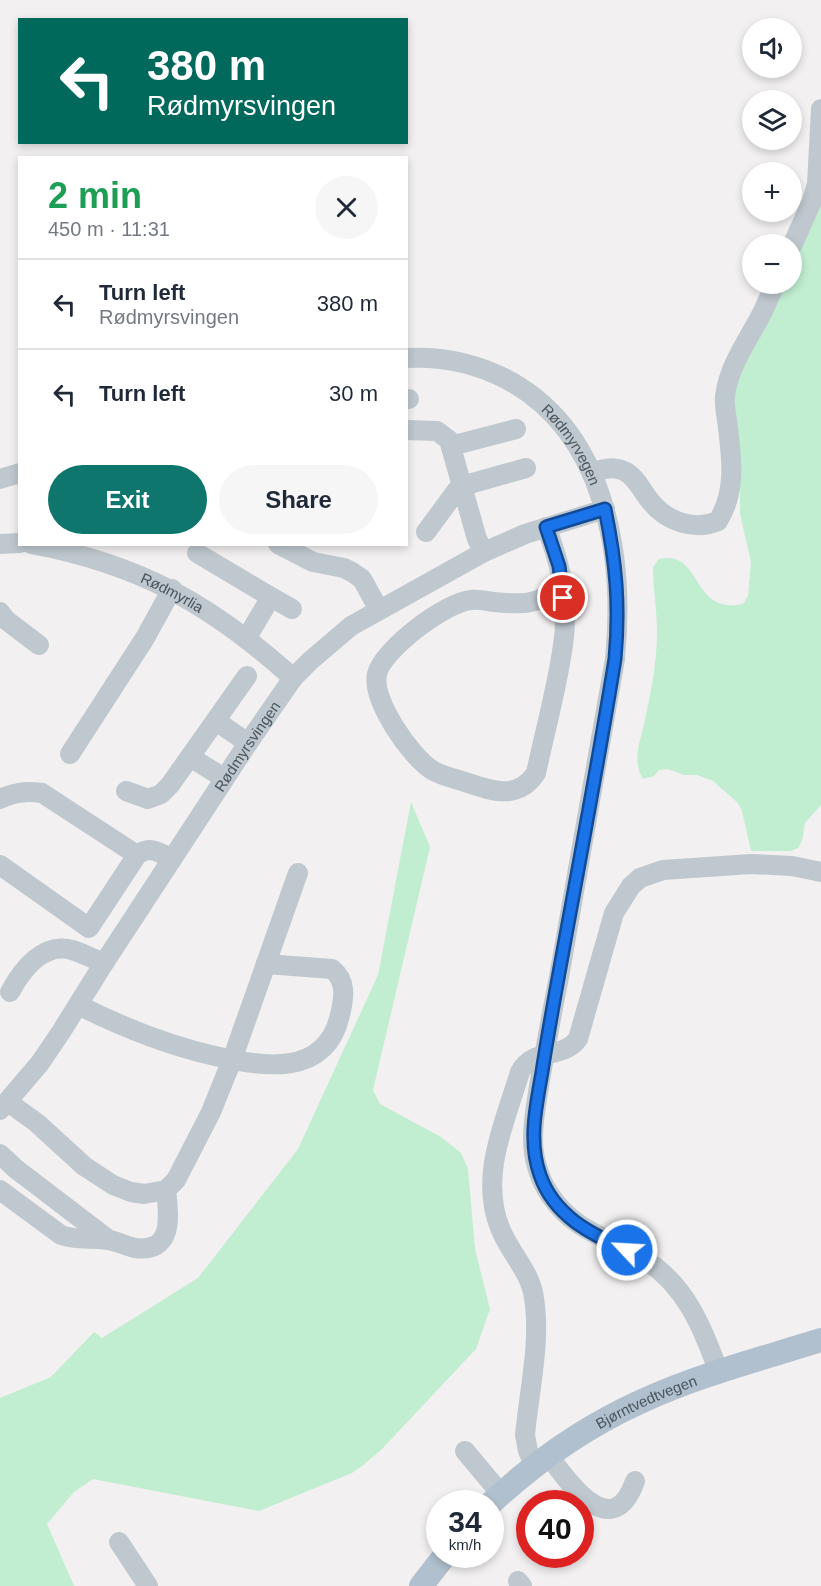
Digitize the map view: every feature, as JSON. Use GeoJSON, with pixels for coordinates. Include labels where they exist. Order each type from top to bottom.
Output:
{"type":"FeatureCollection","features":[{"type":"Feature","properties":{"kind":"main road","name":"Bjørntvedtvegen"},"geometry":{"type":"LineString","coordinates":[[504,1492],[542,1461],[595,1426],[640,1402],[718,1373],[821,1340]]}},
{"type":"Feature","properties":{"kind":"main road"},"geometry":{"type":"LineString","coordinates":[[421,1586],[435,1568]]}},
{"type":"Feature","properties":{"kind":"street"},"geometry":{"type":"LineString","coordinates":[[797,234],[817,184],[821,109]]}},
{"type":"Feature","properties":{"kind":"street"},"geometry":{"type":"LineString","coordinates":[[592,472],[606,468],[626,471],[662,514],[684,523],[697,527],[718,521],[729,499],[732,485],[725,399],[731,369],[770,294]]}},
{"type":"Feature","properties":{"kind":"street","name":"Rødmyrvegen"},"geometry":{"type":"LineString","coordinates":[[408,358],[435,358],[479,367],[513,383],[548,408],[564,426],[592,472],[605,509],[618,602],[616,650],[545,1055],[533,1141],[541,1178],[549,1194],[561,1209],[582,1228],[644,1259],[686,1299],[700,1323],[718,1373]]}},
{"type":"Feature","properties":{"kind":"street"},"geometry":{"type":"LineString","coordinates":[[451,446],[516,429]]}},
{"type":"Feature","properties":{"kind":"street"},"geometry":{"type":"LineString","coordinates":[[408,430],[437,431],[450,440],[477,538],[484,552]]}},
{"type":"Feature","properties":{"kind":"street"},"geometry":{"type":"LineString","coordinates":[[426,532],[451,495],[462,486],[526,468]]}},
{"type":"Feature","properties":{"kind":"street"},"geometry":{"type":"LineString","coordinates":[[0,479],[18,474]]}},
{"type":"Feature","properties":{"kind":"street","name":"Rødmyrsvingen"},"geometry":{"type":"LineString","coordinates":[[4,1106],[40,1063],[224,778],[293,678],[351,626],[484,552],[546,527],[605,509]]}},
{"type":"Feature","properties":{"kind":"street"},"geometry":{"type":"LineString","coordinates":[[546,527],[559,566],[562,586],[564,611],[564,644],[536,773],[530,782],[513,790],[491,790],[434,772],[425,765],[407,743],[381,703],[377,689],[377,675],[391,650],[409,634],[461,602],[472,600],[530,603],[539,601],[562,586]]}},
{"type":"Feature","properties":{"kind":"street"},"geometry":{"type":"LineString","coordinates":[[0,543],[18,543]]}},
{"type":"Feature","properties":{"kind":"street","name":"Rødmyrlia"},"geometry":{"type":"LineString","coordinates":[[39,546],[111,564],[172,589],[199,604],[293,678]]}},
{"type":"Feature","properties":{"kind":"street"},"geometry":{"type":"LineString","coordinates":[[282,546],[313,562],[344,568],[352,572],[362,579],[379,610]]}},
{"type":"Feature","properties":{"kind":"street"},"geometry":{"type":"LineString","coordinates":[[197,553],[292,609]]}},
{"type":"Feature","properties":{"kind":"street"},"geometry":{"type":"LineString","coordinates":[[70,754],[145,638],[172,589]]}},
{"type":"Feature","properties":{"kind":"street"},"geometry":{"type":"LineString","coordinates":[[246,639],[271,597]]}},
{"type":"Feature","properties":{"kind":"street"},"geometry":{"type":"LineString","coordinates":[[0,612],[6,620],[39,645]]}},
{"type":"Feature","properties":{"kind":"street"},"geometry":{"type":"LineString","coordinates":[[126,791],[148,800],[170,785],[247,676]]}},
{"type":"Feature","properties":{"kind":"street"},"geometry":{"type":"LineString","coordinates":[[216,721],[248,743]]}},
{"type":"Feature","properties":{"kind":"street"},"geometry":{"type":"LineString","coordinates":[[190,757],[224,778]]}},
{"type":"Feature","properties":{"kind":"street"},"geometry":{"type":"LineString","coordinates":[[0,799],[13,792],[42,793],[137,855]]}},
{"type":"Feature","properties":{"kind":"street"},"geometry":{"type":"LineString","coordinates":[[0,865],[89,928],[137,855],[144,850],[153,849],[172,859]]}},
{"type":"Feature","properties":{"kind":"street"},"geometry":{"type":"LineString","coordinates":[[635,1481],[623,1504],[616,1508],[599,1508],[565,1478],[528,1452],[525,1435],[536,1332],[534,1296],[530,1282],[499,1227],[492,1193],[494,1158],[520,1072],[524,1064],[533,1058],[563,1051],[572,1047],[578,1039],[614,913],[631,886],[640,878],[663,870],[751,864],[792,866],[821,872]]}},
{"type":"Feature","properties":{"kind":"street"},"geometry":{"type":"LineString","coordinates":[[4,1106],[37,1124],[84,1166],[113,1185],[144,1194],[166,1190],[176,1180],[211,1112],[232,1060],[298,873]]}},
{"type":"Feature","properties":{"kind":"street"},"geometry":{"type":"LineString","coordinates":[[10,992],[20,974],[44,953],[58,949],[71,949],[104,963]]}},
{"type":"Feature","properties":{"kind":"street"},"geometry":{"type":"LineString","coordinates":[[78,1005],[119,1026],[153,1039],[232,1060],[274,1066],[302,1061],[326,1045],[339,1019],[343,1004],[342,983],[338,974],[332,969],[266,964]]}},
{"type":"Feature","properties":{"kind":"street"},"geometry":{"type":"LineString","coordinates":[[0,1154],[109,1240]]}},
{"type":"Feature","properties":{"kind":"street"},"geometry":{"type":"LineString","coordinates":[[25,1176],[5,1194],[61,1235],[72,1239],[109,1240],[132,1248],[158,1244],[163,1239],[169,1219],[166,1190]]}},
{"type":"Feature","properties":{"kind":"street"},"geometry":{"type":"LineString","coordinates":[[465,1451],[490,1490]]}},
{"type":"Feature","properties":{"kind":"street"},"geometry":{"type":"LineString","coordinates":[[119,1542],[148,1586]]}},
{"type":"Feature","properties":{"kind":"green space"},"geometry":{"type":"Polygon","coordinates":[[[821,201],[821,805],[805,823],[802,841],[798,848],[791,851],[751,851],[738,803],[713,781],[668,769],[659,770],[654,776],[643,779],[639,772],[637,757],[655,665],[657,643],[653,567],[659,559],[673,559],[683,563],[705,592],[714,600],[726,605],[743,604],[748,596],[751,562],[740,514],[733,403],[740,365],[779,294],[802,294],[802,244],[821,201]]]}},
{"type":"Feature","properties":{"kind":"green space"},"geometry":{"type":"Polygon","coordinates":[[[411,802],[430,847],[373,1090],[380,1104],[441,1137],[461,1153],[468,1169],[475,1249],[490,1309],[476,1349],[381,1450],[352,1473],[259,1511],[93,1479],[74,1492],[47,1524],[74,1586],[0,1586],[0,1398],[51,1377],[94,1332],[102,1338],[198,1278],[298,1149],[378,975],[411,802]]]}},
{"type":"Feature","properties":{"kind":"route"},"geometry":{"type":"LineString","coordinates":[[563,598],[555,549],[546,527],[605,509],[613,547],[618,602],[615,659],[545,1055],[533,1141],[541,1178],[549,1194],[561,1209],[582,1228],[627,1250]]}}]}
